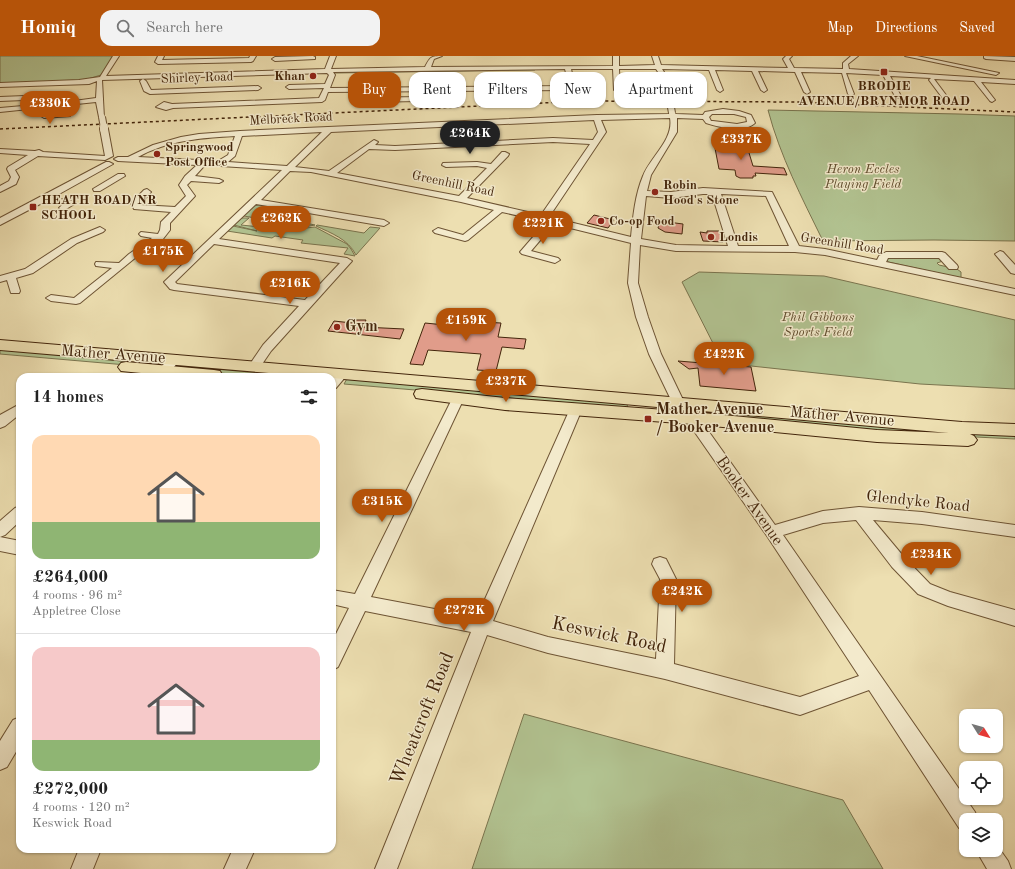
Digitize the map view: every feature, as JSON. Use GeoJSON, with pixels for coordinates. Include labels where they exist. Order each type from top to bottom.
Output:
{"type":"FeatureCollection","features":[{"type":"Feature","properties":{"kind":"main road","name":"Mather Avenue"},"geometry":{"type":"LineString","coordinates":[[0,345],[175,359],[254,367],[286,373]]}},
{"type":"Feature","properties":{"kind":"main road","name":"Mather Avenue"},"geometry":{"type":"LineString","coordinates":[[0,355],[153,373]]}},
{"type":"Feature","properties":{"kind":"main road","name":"Mather Avenue"},"geometry":{"type":"LineString","coordinates":[[336,382],[679,404],[962,428],[1015,430]]}},
{"type":"Feature","properties":{"kind":"main road","name":"Mather Avenue"},"geometry":{"type":"LineString","coordinates":[[336,382],[458,398],[692,418],[877,436],[1015,442]]}},
{"type":"Feature","properties":{"kind":"street"},"geometry":{"type":"LineString","coordinates":[[108,159],[99,100],[101,80],[116,56]]}},
{"type":"Feature","properties":{"kind":"street"},"geometry":{"type":"LineString","coordinates":[[160,56],[158,62],[251,60],[253,56]]}},
{"type":"Feature","properties":{"kind":"street"},"geometry":{"type":"LineString","coordinates":[[172,106],[322,100],[332,75],[328,70],[333,56]]}},
{"type":"Feature","properties":{"kind":"street"},"geometry":{"type":"LineString","coordinates":[[428,68],[432,58],[439,56]]}},
{"type":"Feature","properties":{"kind":"street"},"geometry":{"type":"LineString","coordinates":[[616,56],[617,72]]}},
{"type":"Feature","properties":{"kind":"street"},"geometry":{"type":"LineString","coordinates":[[655,56],[658,72]]}},
{"type":"Feature","properties":{"kind":"street"},"geometry":{"type":"LineString","coordinates":[[789,56],[786,59],[796,70],[807,92]]}},
{"type":"Feature","properties":{"kind":"street"},"geometry":{"type":"LineString","coordinates":[[851,94],[845,73],[845,64],[854,56]]}},
{"type":"Feature","properties":{"kind":"street"},"geometry":{"type":"LineString","coordinates":[[908,56],[1008,75]]}},
{"type":"Feature","properties":{"kind":"street"},"geometry":{"type":"LineString","coordinates":[[275,59],[298,57],[313,58]]}},
{"type":"Feature","properties":{"kind":"street"},"geometry":{"type":"LineString","coordinates":[[983,57],[1015,59]]}},
{"type":"Feature","properties":{"kind":"street"},"geometry":{"type":"LineString","coordinates":[[983,57],[991,63]]}},
{"type":"Feature","properties":{"kind":"street"},"geometry":{"type":"LineString","coordinates":[[383,69],[385,61]]}},
{"type":"Feature","properties":{"kind":"street"},"geometry":{"type":"LineString","coordinates":[[0,85],[330,72],[540,67],[568,70],[617,68]]}},
{"type":"Feature","properties":{"kind":"street"},"geometry":{"type":"LineString","coordinates":[[330,72],[383,69],[540,67],[617,68],[640,72]]}},
{"type":"Feature","properties":{"kind":"street"},"geometry":{"type":"LineString","coordinates":[[996,68],[1008,75]]}},
{"type":"Feature","properties":{"kind":"street"},"geometry":{"type":"LineString","coordinates":[[466,89],[567,88],[572,86],[568,70]]}},
{"type":"Feature","properties":{"kind":"street"},"geometry":{"type":"LineString","coordinates":[[667,72],[712,70],[796,70]]}},
{"type":"Feature","properties":{"kind":"street"},"geometry":{"type":"LineString","coordinates":[[712,70],[720,90]]}},
{"type":"Feature","properties":{"kind":"street"},"geometry":{"type":"LineString","coordinates":[[667,72],[796,70],[978,81],[1015,85]]}},
{"type":"Feature","properties":{"kind":"street"},"geometry":{"type":"LineString","coordinates":[[755,71],[764,90]]}},
{"type":"Feature","properties":{"kind":"street"},"geometry":{"type":"LineString","coordinates":[[101,80],[143,80],[263,74]]}},
{"type":"Feature","properties":{"kind":"street"},"geometry":{"type":"LineString","coordinates":[[886,75],[932,80],[1015,82]]}},
{"type":"Feature","properties":{"kind":"street"},"geometry":{"type":"LineString","coordinates":[[886,75],[898,96]]}},
{"type":"Feature","properties":{"kind":"street","name":"Shirley Road"},"geometry":{"type":"LineString","coordinates":[[143,80],[147,91],[150,92],[258,88]]}},
{"type":"Feature","properties":{"kind":"street"},"geometry":{"type":"LineString","coordinates":[[932,80],[946,99]]}},
{"type":"Feature","properties":{"kind":"street"},"geometry":{"type":"LineString","coordinates":[[978,81],[992,100]]}},
{"type":"Feature","properties":{"kind":"street"},"geometry":{"type":"LineString","coordinates":[[289,87],[409,90]]}},
{"type":"Feature","properties":{"kind":"street"},"geometry":{"type":"LineString","coordinates":[[0,98],[50,97],[52,98],[48,107],[38,116],[68,115]]}},
{"type":"Feature","properties":{"kind":"street"},"geometry":{"type":"LineString","coordinates":[[0,110],[14,98]]}},
{"type":"Feature","properties":{"kind":"street"},"geometry":{"type":"LineString","coordinates":[[0,110],[48,107],[99,100]]}},
{"type":"Feature","properties":{"kind":"street","name":"Booker Avenue"},"geometry":{"type":"LineString","coordinates":[[672,108],[673,132],[647,175],[642,193],[638,212],[633,282],[642,317],[655,354],[679,404],[692,418],[772,532],[962,813]]}},
{"type":"Feature","properties":{"kind":"street"},"geometry":{"type":"LineString","coordinates":[[710,113],[740,113],[749,116],[751,122],[748,125],[741,126],[716,124],[708,122],[706,118],[706,114],[710,113]]}},
{"type":"Feature","properties":{"kind":"street","name":"Melbreck Road"},"geometry":{"type":"LineString","coordinates":[[131,159],[145,150],[178,139],[199,136],[381,126],[597,117],[673,115],[706,118]]}},
{"type":"Feature","properties":{"kind":"street"},"geometry":{"type":"LineString","coordinates":[[555,260],[525,252],[548,220],[555,199],[602,132],[597,117]]}},
{"type":"Feature","properties":{"kind":"street"},"geometry":{"type":"LineString","coordinates":[[331,173],[379,138],[381,126]]}},
{"type":"Feature","properties":{"kind":"street"},"geometry":{"type":"LineString","coordinates":[[307,304],[174,287],[169,282],[330,129]]}},
{"type":"Feature","properties":{"kind":"street"},"geometry":{"type":"LineString","coordinates":[[221,163],[230,156],[240,134]]}},
{"type":"Feature","properties":{"kind":"street"},"geometry":{"type":"LineString","coordinates":[[367,147],[395,148],[553,140],[596,142]]}},
{"type":"Feature","properties":{"kind":"street"},"geometry":{"type":"LineString","coordinates":[[0,189],[12,182],[15,177],[7,172],[47,147]]}},
{"type":"Feature","properties":{"kind":"street"},"geometry":{"type":"LineString","coordinates":[[0,151],[38,152],[108,159]]}},
{"type":"Feature","properties":{"kind":"street"},"geometry":{"type":"LineString","coordinates":[[461,199],[505,154]]}},
{"type":"Feature","properties":{"kind":"street"},"geometry":{"type":"LineString","coordinates":[[0,222],[80,180],[108,159]]}},
{"type":"Feature","properties":{"kind":"street","name":"Greenhill Road"},"geometry":{"type":"LineString","coordinates":[[108,159],[116,162],[118,159],[131,159],[221,163],[290,168],[331,173],[461,199],[636,241],[676,248],[794,249],[825,252],[1015,292]]}},
{"type":"Feature","properties":{"kind":"street"},"geometry":{"type":"LineString","coordinates":[[51,298],[76,301],[132,256],[160,237],[165,230],[166,222],[191,196],[183,185],[204,162]]}},
{"type":"Feature","properties":{"kind":"street"},"geometry":{"type":"LineString","coordinates":[[446,165],[477,164],[493,167]]}},
{"type":"Feature","properties":{"kind":"street"},"geometry":{"type":"LineString","coordinates":[[97,189],[121,176]]}},
{"type":"Feature","properties":{"kind":"street"},"geometry":{"type":"LineString","coordinates":[[188,178],[219,181]]}},
{"type":"Feature","properties":{"kind":"street"},"geometry":{"type":"LineString","coordinates":[[80,180],[105,185]]}},
{"type":"Feature","properties":{"kind":"street"},"geometry":{"type":"LineString","coordinates":[[642,193],[670,195],[704,191],[770,195],[794,249]]}},
{"type":"Feature","properties":{"kind":"street"},"geometry":{"type":"LineString","coordinates":[[147,192],[135,203],[137,206],[178,210]]}},
{"type":"Feature","properties":{"kind":"street"},"geometry":{"type":"LineString","coordinates":[[716,192],[734,249]]}},
{"type":"Feature","properties":{"kind":"street"},"geometry":{"type":"LineString","coordinates":[[43,199],[72,203],[63,208]]}},
{"type":"Feature","properties":{"kind":"street"},"geometry":{"type":"LineString","coordinates":[[254,201],[384,222]]}},
{"type":"Feature","properties":{"kind":"street"},"geometry":{"type":"LineString","coordinates":[[438,231],[465,238],[500,208]]}},
{"type":"Feature","properties":{"kind":"street"},"geometry":{"type":"LineString","coordinates":[[0,278],[11,277],[29,271],[74,241],[100,230]]}},
{"type":"Feature","properties":{"kind":"street"},"geometry":{"type":"LineString","coordinates":[[144,234],[160,237]]}},
{"type":"Feature","properties":{"kind":"street"},"geometry":{"type":"LineString","coordinates":[[212,241],[347,261],[267,348],[254,367]]}},
{"type":"Feature","properties":{"kind":"street"},"geometry":{"type":"LineString","coordinates":[[1000,254],[1015,271]]}},
{"type":"Feature","properties":{"kind":"street"},"geometry":{"type":"LineString","coordinates":[[881,264],[882,258],[886,255],[942,255],[947,265]]}},
{"type":"Feature","properties":{"kind":"street"},"geometry":{"type":"LineString","coordinates":[[100,264],[121,266]]}},
{"type":"Feature","properties":{"kind":"street"},"geometry":{"type":"LineString","coordinates":[[11,277],[15,291]]}},
{"type":"Feature","properties":{"kind":"street"},"geometry":{"type":"LineString","coordinates":[[162,373],[175,359]]}},
{"type":"Feature","properties":{"kind":"street"},"geometry":{"type":"LineString","coordinates":[[336,652],[458,398]]}},
{"type":"Feature","properties":{"kind":"street","name":"Wheatcroft Road"},"geometry":{"type":"LineString","coordinates":[[386,869],[482,626],[576,409]]}},
{"type":"Feature","properties":{"kind":"street"},"geometry":{"type":"LineString","coordinates":[[0,423],[16,411]]}},
{"type":"Feature","properties":{"kind":"street"},"geometry":{"type":"LineString","coordinates":[[858,513],[898,562],[924,589],[948,599],[1015,618]]}},
{"type":"Feature","properties":{"kind":"street","name":"Glendyke Road"},"geometry":{"type":"LineString","coordinates":[[772,532],[829,516],[858,513],[883,514],[1015,531]]}},
{"type":"Feature","properties":{"kind":"street"},"geometry":{"type":"LineString","coordinates":[[0,531],[16,516]]}},
{"type":"Feature","properties":{"kind":"street"},"geometry":{"type":"LineString","coordinates":[[0,544],[16,547]]}},
{"type":"Feature","properties":{"kind":"street"},"geometry":{"type":"LineString","coordinates":[[660,564],[668,579],[664,670]]}},
{"type":"Feature","properties":{"kind":"street","name":"Keswick Road"},"geometry":{"type":"LineString","coordinates":[[336,598],[482,626],[548,645],[664,670],[800,706],[872,680]]}},
{"type":"Feature","properties":{"kind":"street"},"geometry":{"type":"LineString","coordinates":[[0,760],[16,734]]}},
{"type":"Feature","properties":{"kind":"street"},"geometry":{"type":"LineString","coordinates":[[82,869],[88,853]]}},
{"type":"Feature","properties":{"kind":"street"},"geometry":{"type":"LineString","coordinates":[[235,869],[242,853]]}},
{"type":"Feature","properties":{"kind":"street"},"geometry":{"type":"LineString","coordinates":[[992,857],[1000,869]]}},
{"type":"Feature","properties":{"kind":"green space"},"geometry":{"type":"Polygon","coordinates":[[[0,56],[114,56],[101,75],[81,81],[0,83],[0,56]]]}},
{"type":"Feature","properties":{"kind":"green space"},"geometry":{"type":"Polygon","coordinates":[[[535,69],[335,73],[335,71],[535,69]]]}},
{"type":"Feature","properties":{"kind":"green space","name":"Heron Eccles Playing Field"},"geometry":{"type":"Polygon","coordinates":[[[768,110],[1015,116],[1015,241],[823,241],[785,160],[768,110]]]}},
{"type":"Feature","properties":{"kind":"green space"},"geometry":{"type":"Polygon","coordinates":[[[254,206],[269,206],[255,218],[244,216],[254,206]]]}},
{"type":"Feature","properties":{"kind":"green space"},"geometry":{"type":"Polygon","coordinates":[[[241,218],[249,218],[241,225],[260,227],[268,221],[283,222],[286,219],[315,225],[288,230],[315,227],[347,244],[355,256],[344,254],[348,248],[301,243],[303,240],[275,236],[272,238],[227,231],[233,226],[257,231],[234,225],[241,218]]]}},
{"type":"Feature","properties":{"kind":"green space"},"geometry":{"type":"Polygon","coordinates":[[[316,226],[364,233],[370,227],[380,228],[356,255],[353,249],[344,241],[316,226]]]}},
{"type":"Feature","properties":{"kind":"green space"},"geometry":{"type":"Polygon","coordinates":[[[889,257],[940,257],[943,261],[937,263],[939,265],[957,269],[961,272],[961,278],[888,262],[887,259],[889,257]]]}},
{"type":"Feature","properties":{"kind":"green space","name":"Phil Gibbons Sports Field"},"geometry":{"type":"Polygon","coordinates":[[[699,272],[824,276],[1015,320],[1015,389],[920,384],[723,363],[682,282],[699,272]]]}},
{"type":"Feature","properties":{"kind":"green space"},"geometry":{"type":"Polygon","coordinates":[[[0,347],[165,363],[161,368],[0,354],[0,347]]]}},
{"type":"Feature","properties":{"kind":"green space"},"geometry":{"type":"Polygon","coordinates":[[[178,362],[291,373],[220,373],[172,369],[178,362]]]}},
{"type":"Feature","properties":{"kind":"green space"},"geometry":{"type":"Polygon","coordinates":[[[348,377],[626,401],[628,408],[344,384],[348,377]]]}},
{"type":"Feature","properties":{"kind":"green space"},"geometry":{"type":"Polygon","coordinates":[[[708,408],[1015,431],[1015,439],[937,435],[713,416],[708,408]]]}},
{"type":"Feature","properties":{"kind":"green space"},"geometry":{"type":"Polygon","coordinates":[[[524,714],[843,800],[883,869],[472,869],[524,714]]]}},
{"type":"Feature","properties":{"kind":"building"},"geometry":{"type":"Polygon","coordinates":[[[738,142],[746,143],[753,166],[784,168],[787,175],[755,173],[756,176],[753,176],[753,178],[740,178],[736,176],[735,170],[719,169],[714,143],[738,144],[738,142]]]}},
{"type":"Feature","properties":{"kind":"building","name":"Co-op Food"},"geometry":{"type":"Polygon","coordinates":[[[594,215],[614,220],[608,228],[587,223],[594,215]]]}},
{"type":"Feature","properties":{"kind":"building"},"geometry":{"type":"Polygon","coordinates":[[[660,221],[683,224],[682,234],[665,232],[658,228],[660,221]]]}},
{"type":"Feature","properties":{"kind":"building","name":"Londis"},"geometry":{"type":"Polygon","coordinates":[[[707,231],[719,231],[723,242],[703,241],[700,232],[707,233],[707,231]]]}},
{"type":"Feature","properties":{"kind":"building"},"geometry":{"type":"Polygon","coordinates":[[[354,320],[366,320],[363,327],[404,329],[400,339],[328,331],[334,321],[352,323],[354,320]]]}},
{"type":"Feature","properties":{"kind":"building"},"geometry":{"type":"Polygon","coordinates":[[[461,321],[501,323],[498,337],[526,339],[524,349],[502,347],[496,371],[477,370],[481,354],[428,350],[423,365],[410,364],[425,323],[455,326],[456,323],[460,323],[461,321]]]}},
{"type":"Feature","properties":{"kind":"building"},"geometry":{"type":"Polygon","coordinates":[[[678,361],[751,367],[756,391],[700,386],[698,368],[689,369],[678,361]]]}},
{"type":"Feature","properties":{"kind":"railway"},"geometry":{"type":"LineString","coordinates":[[0,129],[584,101],[799,102],[1015,112]]}},
{"type":"Feature","properties":{"kind":"place","name":"BRODIE AVENUE/BRYNMOR ROAD"},"geometry":{"type":"Point","coordinates":[884,72]}},
{"type":"Feature","properties":{"kind":"place","name":"Khan"},"geometry":{"type":"Point","coordinates":[313,76]}},
{"type":"Feature","properties":{"kind":"place","name":"Springwood Post Office"},"geometry":{"type":"Point","coordinates":[157,154]}},
{"type":"Feature","properties":{"kind":"place","name":"Robin Hood's Stone"},"geometry":{"type":"Point","coordinates":[655,192]}},
{"type":"Feature","properties":{"kind":"place","name":"HEATH ROAD/NR SCHOOL"},"geometry":{"type":"Point","coordinates":[33,207]}},
{"type":"Feature","properties":{"kind":"place","name":"Co-op Food"},"geometry":{"type":"Point","coordinates":[601,221]}},
{"type":"Feature","properties":{"kind":"place","name":"Londis"},"geometry":{"type":"Point","coordinates":[711,237]}},
{"type":"Feature","properties":{"kind":"place","name":"Gym"},"geometry":{"type":"Point","coordinates":[337,327]}},
{"type":"Feature","properties":{"kind":"place","name":"Mather Avenue / Booker Avenue"},"geometry":{"type":"Point","coordinates":[648,419]}}]}
